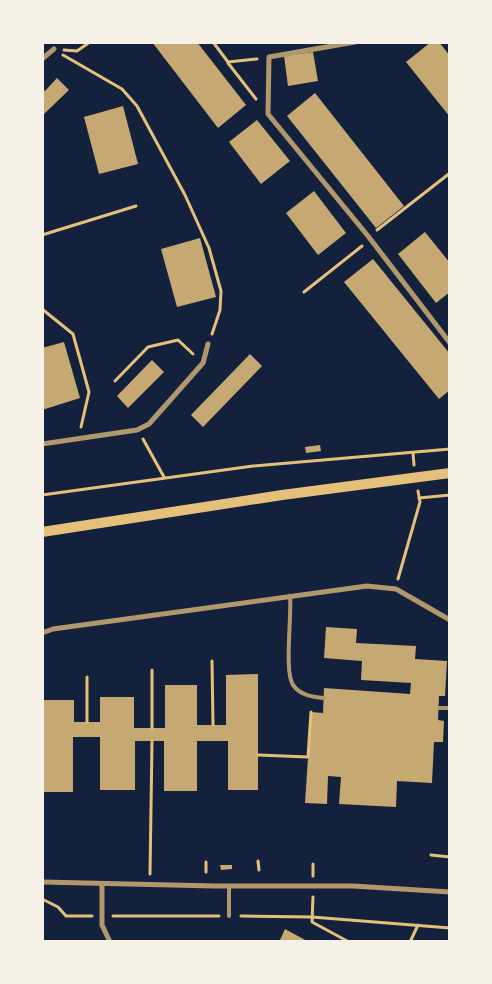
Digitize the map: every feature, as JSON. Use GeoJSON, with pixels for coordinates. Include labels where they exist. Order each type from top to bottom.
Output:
{"type":"FeatureCollection","features":[{"type":"Feature","properties":{"kind":"main road"},"geometry":{"type":"LineString","coordinates":[[42,532],[263,498],[450,473]]}},
{"type":"Feature","properties":{"kind":"street"},"geometry":{"type":"LineString","coordinates":[[355,42],[269,57],[268,114],[370,238],[450,342]]}},
{"type":"Feature","properties":{"kind":"street"},"geometry":{"type":"LineString","coordinates":[[42,59],[54,49]]}},
{"type":"Feature","properties":{"kind":"street"},"geometry":{"type":"LineString","coordinates":[[42,444],[78,437],[137,430],[149,424],[203,363],[208,344]]}},
{"type":"Feature","properties":{"kind":"street"},"geometry":{"type":"LineString","coordinates":[[42,633],[53,629],[359,586],[380,586],[396,589],[450,620]]}},
{"type":"Feature","properties":{"kind":"street"},"geometry":{"type":"LineString","coordinates":[[42,882],[150,885],[353,886],[450,892]]}},
{"type":"Feature","properties":{"kind":"street"},"geometry":{"type":"LineString","coordinates":[[102,884],[102,925],[110,942]]}},
{"type":"Feature","properties":{"kind":"lane"},"geometry":{"type":"LineString","coordinates":[[290,596],[292,613],[288,665],[293,684],[307,696],[324,698]]}},
{"type":"Feature","properties":{"kind":"lane"},"geometry":{"type":"LineString","coordinates":[[439,708],[450,708]]}},
{"type":"Feature","properties":{"kind":"lane"},"geometry":{"type":"LineString","coordinates":[[229,886],[229,916]]}},
{"type":"Feature","properties":{"kind":"path"},"geometry":{"type":"LineString","coordinates":[[54,49],[77,51],[90,42]]}},
{"type":"Feature","properties":{"kind":"path"},"geometry":{"type":"LineString","coordinates":[[213,42],[248,89]]}},
{"type":"Feature","properties":{"kind":"path"},"geometry":{"type":"LineString","coordinates":[[54,49],[122,90],[137,106],[186,195],[209,248],[222,291],[220,310],[208,344]]}},
{"type":"Feature","properties":{"kind":"path"},"geometry":{"type":"LineString","coordinates":[[228,62],[269,57]]}},
{"type":"Feature","properties":{"kind":"path"},"geometry":{"type":"LineString","coordinates":[[304,292],[450,173]]}},
{"type":"Feature","properties":{"kind":"path"},"geometry":{"type":"LineString","coordinates":[[42,235],[136,206]]}},
{"type":"Feature","properties":{"kind":"path"},"geometry":{"type":"LineString","coordinates":[[42,309],[73,334],[90,392],[78,437]]}},
{"type":"Feature","properties":{"kind":"path"},"geometry":{"type":"LineString","coordinates":[[115,381],[148,347],[163,342],[178,340],[203,363]]}},
{"type":"Feature","properties":{"kind":"path"},"geometry":{"type":"LineString","coordinates":[[137,430],[164,477]]}},
{"type":"Feature","properties":{"kind":"path"},"geometry":{"type":"LineString","coordinates":[[42,495],[164,477],[334,458],[450,449]]}},
{"type":"Feature","properties":{"kind":"path"},"geometry":{"type":"LineString","coordinates":[[396,589],[419,498],[450,495]]}},
{"type":"Feature","properties":{"kind":"path"},"geometry":{"type":"LineString","coordinates":[[212,661],[213,725]]}},
{"type":"Feature","properties":{"kind":"path"},"geometry":{"type":"LineString","coordinates":[[152,670],[152,729]]}},
{"type":"Feature","properties":{"kind":"path"},"geometry":{"type":"LineString","coordinates":[[87,676],[87,722]]}},
{"type":"Feature","properties":{"kind":"path"},"geometry":{"type":"LineString","coordinates":[[258,755],[308,757],[311,712]]}},
{"type":"Feature","properties":{"kind":"path"},"geometry":{"type":"LineString","coordinates":[[150,885],[152,740]]}},
{"type":"Feature","properties":{"kind":"path"},"geometry":{"type":"LineString","coordinates":[[431,855],[450,857]]}},
{"type":"Feature","properties":{"kind":"path"},"geometry":{"type":"LineString","coordinates":[[258,861],[259,870]]}},
{"type":"Feature","properties":{"kind":"path"},"geometry":{"type":"LineString","coordinates":[[206,862],[206,872]]}},
{"type":"Feature","properties":{"kind":"path"},"geometry":{"type":"LineString","coordinates":[[42,899],[58,907],[66,916]]}},
{"type":"Feature","properties":{"kind":"path"},"geometry":{"type":"LineString","coordinates":[[149,916],[229,916],[245,913],[297,915],[450,928]]}},
{"type":"Feature","properties":{"kind":"path"},"geometry":{"type":"LineString","coordinates":[[312,917],[312,922],[349,942]]}},
{"type":"Feature","properties":{"kind":"path"},"geometry":{"type":"LineString","coordinates":[[410,942],[418,925]]}},
{"type":"Feature","properties":{"kind":"building"},"geometry":{"type":"Polygon","coordinates":[[[152,42],[197,42],[246,105],[218,128],[152,42]]]}},
{"type":"Feature","properties":{"kind":"building"},"geometry":{"type":"Polygon","coordinates":[[[431,42],[439,42],[450,56],[450,117],[406,62],[431,42]]]}},
{"type":"Feature","properties":{"kind":"building"},"geometry":{"type":"Polygon","coordinates":[[[313,52],[318,81],[288,86],[284,56],[313,52]]]}},
{"type":"Feature","properties":{"kind":"building"},"geometry":{"type":"Polygon","coordinates":[[[57,78],[69,90],[44,114],[42,89],[45,91],[57,78]]]}},
{"type":"Feature","properties":{"kind":"building"},"geometry":{"type":"Polygon","coordinates":[[[315,93],[404,206],[376,228],[287,116],[315,93]]]}},
{"type":"Feature","properties":{"kind":"building"},"geometry":{"type":"Polygon","coordinates":[[[123,106],[138,164],[99,174],[84,117],[123,106]]]}},
{"type":"Feature","properties":{"kind":"building"},"geometry":{"type":"Polygon","coordinates":[[[257,120],[290,161],[261,184],[229,142],[257,120]]]}},
{"type":"Feature","properties":{"kind":"building"},"geometry":{"type":"Polygon","coordinates":[[[314,191],[346,233],[318,255],[286,213],[314,191]]]}},
{"type":"Feature","properties":{"kind":"building"},"geometry":{"type":"Polygon","coordinates":[[[425,232],[450,263],[450,292],[436,303],[398,254],[425,232]]]}},
{"type":"Feature","properties":{"kind":"building"},"geometry":{"type":"Polygon","coordinates":[[[200,238],[216,297],[177,307],[161,249],[200,238]]]}},
{"type":"Feature","properties":{"kind":"building"},"geometry":{"type":"Polygon","coordinates":[[[373,259],[450,354],[450,390],[439,399],[344,282],[373,259]]]}},
{"type":"Feature","properties":{"kind":"building"},"geometry":{"type":"Polygon","coordinates":[[[64,342],[80,398],[42,410],[42,348],[64,342]]]}},
{"type":"Feature","properties":{"kind":"building"},"geometry":{"type":"Polygon","coordinates":[[[250,354],[262,366],[203,427],[191,415],[250,354]]]}},
{"type":"Feature","properties":{"kind":"building"},"geometry":{"type":"Polygon","coordinates":[[[152,360],[164,372],[128,408],[117,396],[152,360]]]}},
{"type":"Feature","properties":{"kind":"building"},"geometry":{"type":"Polygon","coordinates":[[[320,445],[321,451],[306,453],[305,447],[320,445]]]}},
{"type":"Feature","properties":{"kind":"building"},"geometry":{"type":"Polygon","coordinates":[[[326,627],[357,629],[356,643],[416,646],[415,659],[447,661],[445,696],[439,696],[438,720],[444,721],[443,742],[434,742],[432,783],[397,781],[396,807],[339,804],[341,777],[328,776],[327,804],[305,803],[311,712],[323,713],[324,688],[410,694],[411,683],[361,680],[362,661],[324,658],[326,627]]]}},
{"type":"Feature","properties":{"kind":"building"},"geometry":{"type":"Polygon","coordinates":[[[258,674],[258,790],[228,790],[228,741],[197,741],[197,791],[164,791],[164,741],[135,741],[135,790],[100,790],[100,737],[73,737],[73,792],[42,792],[42,700],[74,700],[74,722],[100,722],[100,697],[134,697],[134,728],[165,728],[165,685],[197,685],[197,725],[226,725],[226,675],[258,674]]]}},
{"type":"Feature","properties":{"kind":"building"},"geometry":{"type":"Polygon","coordinates":[[[220,865],[232,865],[232,869],[221,870],[220,865]]]}},
{"type":"Feature","properties":{"kind":"building"},"geometry":{"type":"Polygon","coordinates":[[[285,929],[309,942],[279,942],[285,929]]]}}]}
